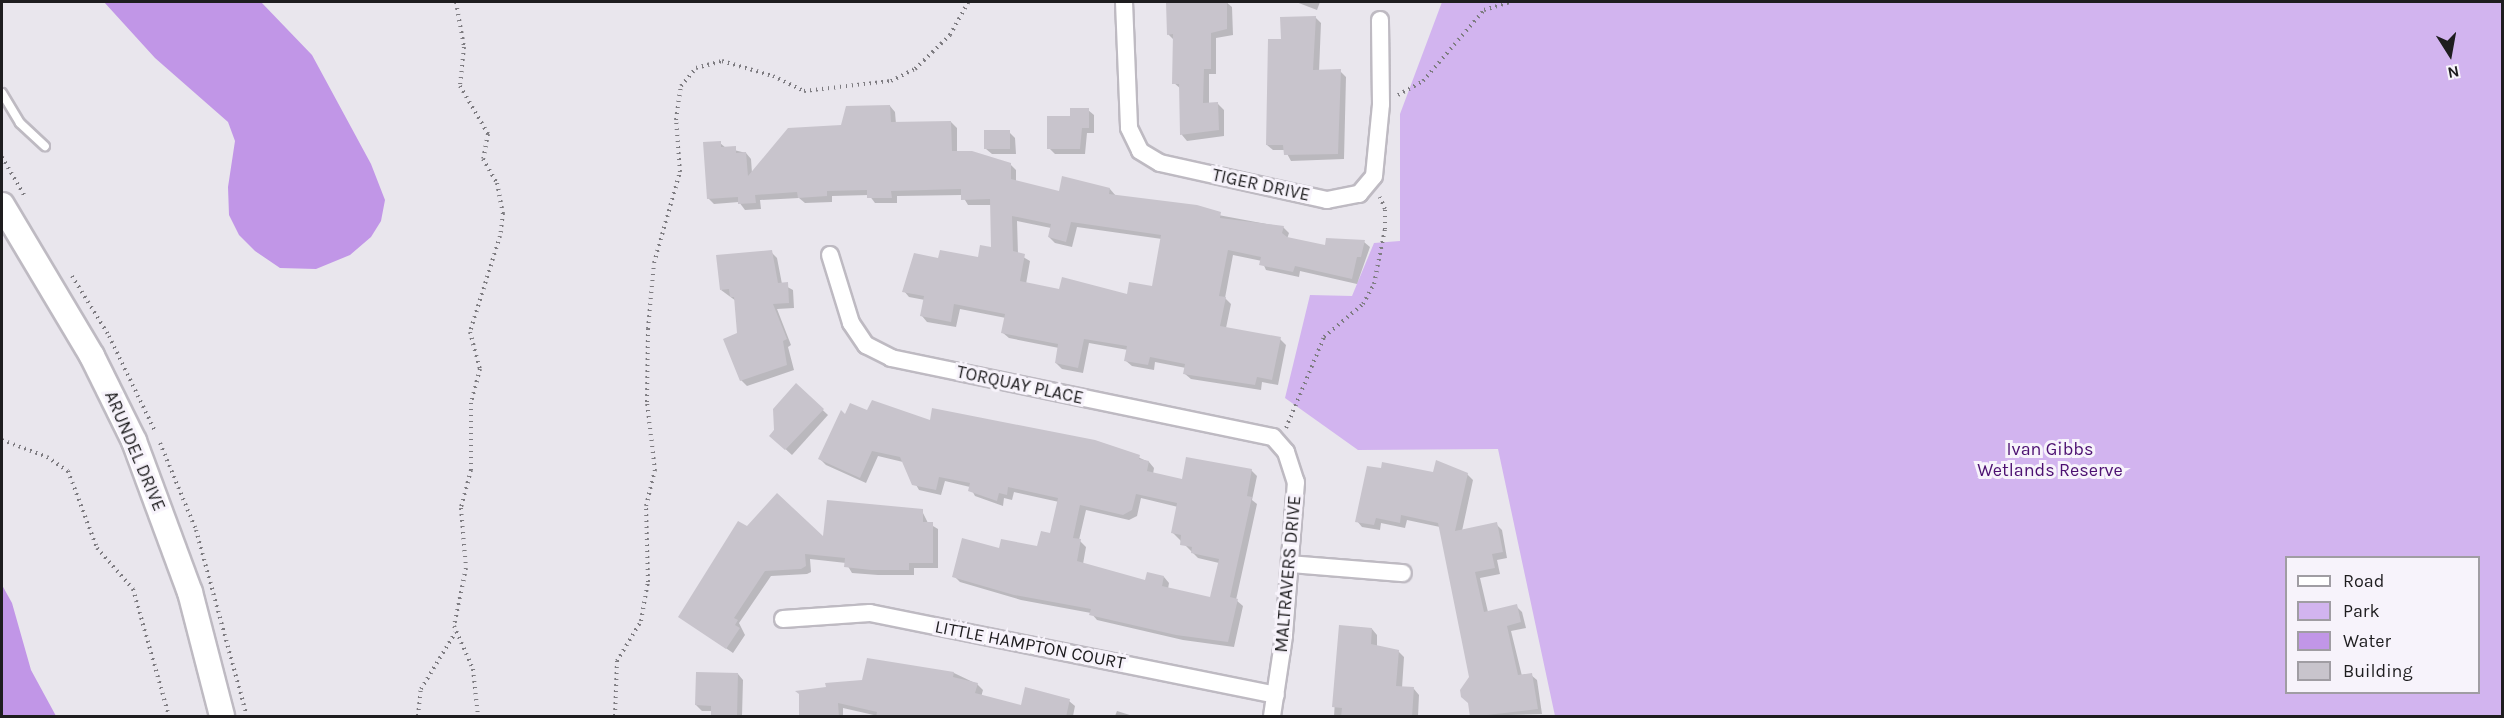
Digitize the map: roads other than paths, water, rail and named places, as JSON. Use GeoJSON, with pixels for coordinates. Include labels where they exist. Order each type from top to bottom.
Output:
{"type":"FeatureCollection","features":[{"type":"Feature","properties":{"kind":"main road","name":"ARUNDEL DRIVE"},"geometry":{"type":"LineString","coordinates":[[2,205],[92,356],[134,441],[190,592],[222,717]]}},
{"type":"Feature","properties":{"kind":"street","name":"TIGER DRIVE"},"geometry":{"type":"LineString","coordinates":[[1124,2],[1129,128],[1140,151],[1160,163],[1327,200],[1359,194],[1374,176],[1382,104],[1380,20]]}},
{"type":"Feature","properties":{"kind":"street","name":"TORQUAY PLACE"},"geometry":{"type":"LineString","coordinates":[[830,255],[851,323],[866,345],[891,358],[1273,437]]}},
{"type":"Feature","properties":{"kind":"street","name":"MALTRAVERS DRIVE"},"geometry":{"type":"LineString","coordinates":[[1272,717],[1290,564],[1296,482],[1286,452],[1273,437]]}},
{"type":"Feature","properties":{"kind":"street"},"geometry":{"type":"LineString","coordinates":[[1290,564],[1403,573]]}},
{"type":"Feature","properties":{"kind":"street","name":"LITTLE HAMPTON COURT"},"geometry":{"type":"LineString","coordinates":[[783,619],[870,613],[1276,695]]}},
{"type":"Feature","properties":{"kind":"lane"},"geometry":{"type":"LineString","coordinates":[[2,93],[20,123],[45,146]]}},
{"type":"Feature","properties":{"kind":"water"},"geometry":{"type":"Polygon","coordinates":[[[104,2],[261,2],[312,55],[371,164],[385,200],[381,221],[371,237],[350,255],[316,269],[280,268],[255,251],[239,235],[229,215],[228,187],[235,141],[228,122],[155,58],[104,2]]]}},
{"type":"Feature","properties":{"kind":"water"},"geometry":{"type":"Polygon","coordinates":[[[2,585],[12,603],[31,670],[56,716],[2,716],[2,585]]]}},
{"type":"Feature","properties":{"kind":"park label","name":"Ivan Gibbs Wetlands Reserve"},"geometry":{"type":"Point","coordinates":[2050,460]}}]}
